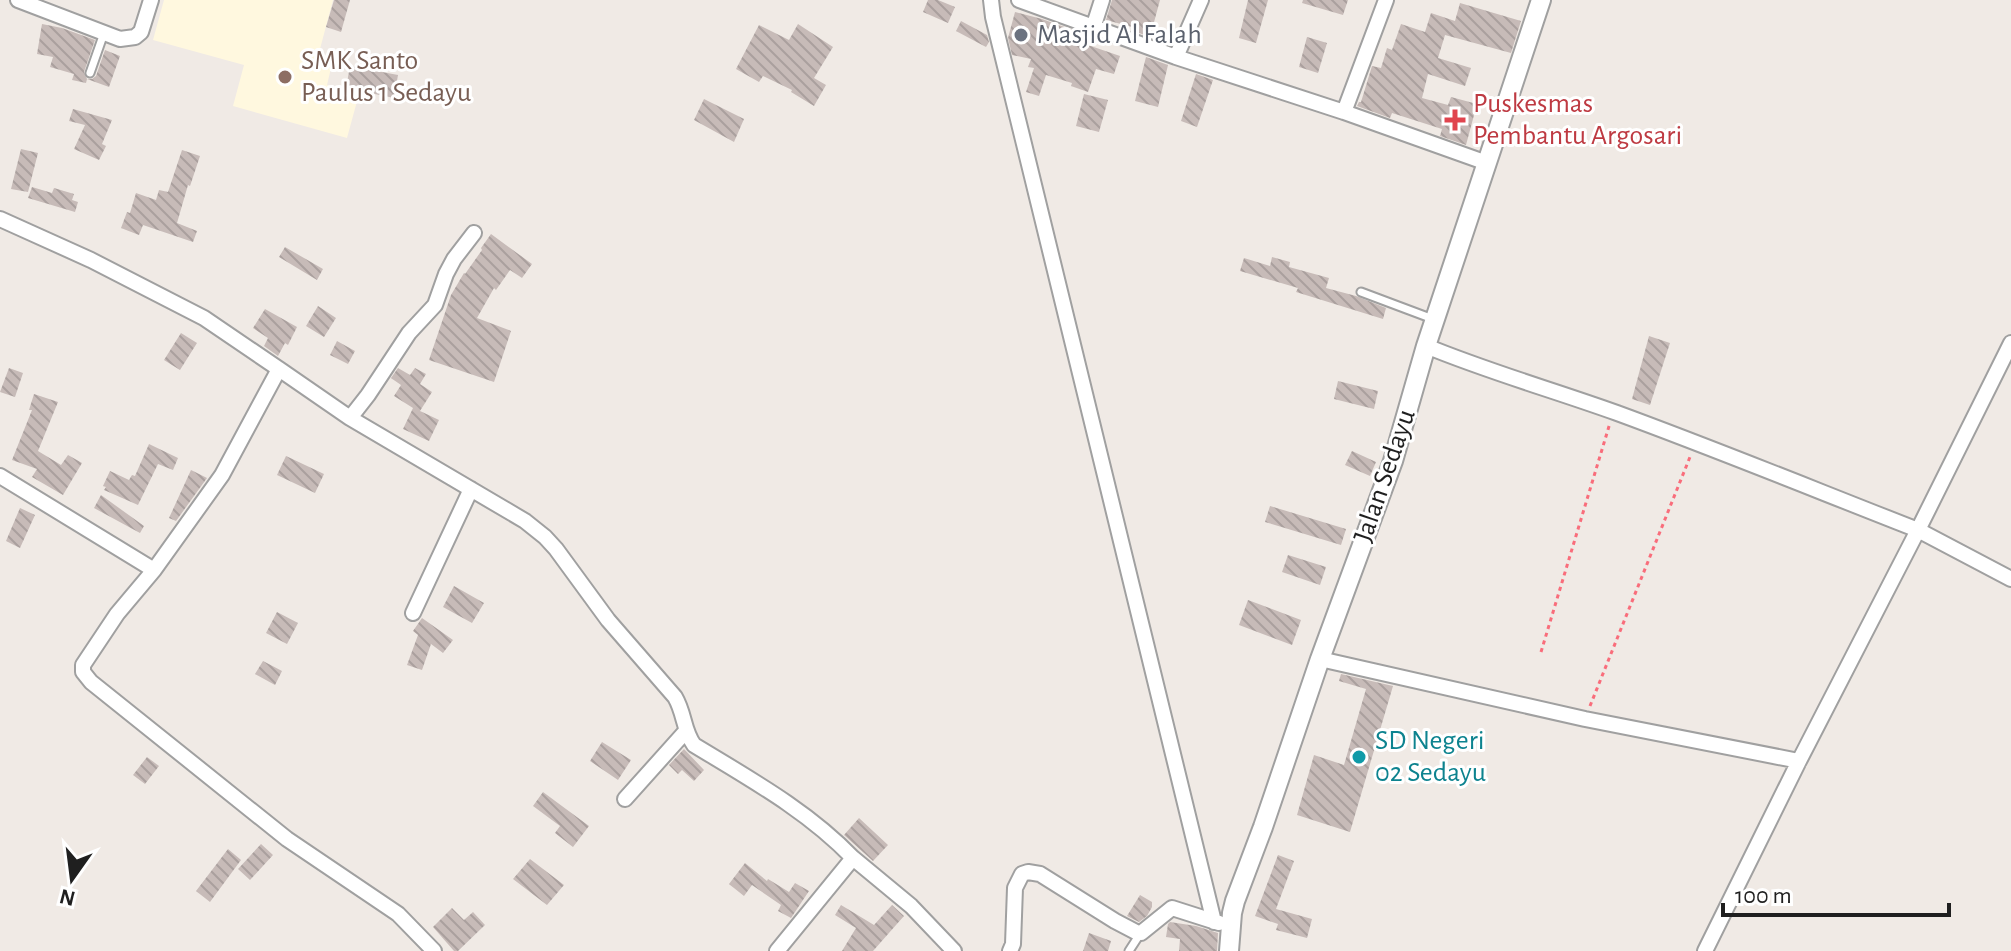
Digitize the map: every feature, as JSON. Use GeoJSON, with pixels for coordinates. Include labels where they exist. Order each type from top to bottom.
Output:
{"type":"FeatureCollection","features":[{"type":"Feature","properties":{"kind":"street"},"geometry":{"type":"LineString","coordinates":[[18,0],[120,39],[135,37],[141,32],[151,0]]}},
{"type":"Feature","properties":{"kind":"street"},"geometry":{"type":"LineString","coordinates":[[991,0],[1222,924]]}},
{"type":"Feature","properties":{"kind":"street"},"geometry":{"type":"LineString","coordinates":[[1019,0],[1487,163]]}},
{"type":"Feature","properties":{"kind":"street"},"geometry":{"type":"LineString","coordinates":[[1093,28],[1102,0]]}},
{"type":"Feature","properties":{"kind":"street"},"geometry":{"type":"LineString","coordinates":[[1176,57],[1201,0]]}},
{"type":"Feature","properties":{"kind":"street"},"geometry":{"type":"LineString","coordinates":[[1344,112],[1386,0]]}},
{"type":"Feature","properties":{"kind":"street","name":"Jalan Sedayu"},"geometry":{"type":"LineString","coordinates":[[1229,951],[1222,924],[1235,901],[1263,827],[1320,659],[1393,461],[1426,346],[1541,0]]}},
{"type":"Feature","properties":{"kind":"street"},"geometry":{"type":"LineString","coordinates":[[0,219],[91,260],[204,318],[350,418],[525,521],[556,549],[608,620],[675,697],[694,745],[812,820],[911,906],[954,951]]}},
{"type":"Feature","properties":{"kind":"street"},"geometry":{"type":"LineString","coordinates":[[350,418],[409,333],[435,305],[454,259],[474,233]]}},
{"type":"Feature","properties":{"kind":"street"},"geometry":{"type":"LineString","coordinates":[[1705,951],[2011,343]]}},
{"type":"Feature","properties":{"kind":"street"},"geometry":{"type":"LineString","coordinates":[[1426,346],[1696,442],[1918,530],[2011,579]]}},
{"type":"Feature","properties":{"kind":"street"},"geometry":{"type":"LineString","coordinates":[[279,369],[222,475],[154,570],[117,614],[83,665],[83,672],[287,839],[398,914],[434,951]]}},
{"type":"Feature","properties":{"kind":"street"},"geometry":{"type":"LineString","coordinates":[[0,476],[154,570]]}},
{"type":"Feature","properties":{"kind":"street"},"geometry":{"type":"LineString","coordinates":[[413,613],[471,489]]}},
{"type":"Feature","properties":{"kind":"street"},"geometry":{"type":"LineString","coordinates":[[1320,659],[1585,719],[1799,761]]}},
{"type":"Feature","properties":{"kind":"street"},"geometry":{"type":"LineString","coordinates":[[625,799],[686,731]]}},
{"type":"Feature","properties":{"kind":"street"},"geometry":{"type":"LineString","coordinates":[[777,951],[853,858]]}},
{"type":"Feature","properties":{"kind":"street"},"geometry":{"type":"LineString","coordinates":[[1010,951],[1013,944],[1015,888],[1022,874],[1028,872],[1040,874],[1115,921],[1141,933],[1172,908],[1222,924]]}},
{"type":"Feature","properties":{"kind":"lane"},"geometry":{"type":"LineString","coordinates":[[90,73],[104,33]]}},
{"type":"Feature","properties":{"kind":"lane"},"geometry":{"type":"LineString","coordinates":[[1361,292],[1435,320]]}},
{"type":"Feature","properties":{"kind":"lane"},"geometry":{"type":"LineString","coordinates":[[1129,951],[1141,933]]}},
{"type":"Feature","properties":{"kind":"path"},"geometry":{"type":"LineString","coordinates":[[1541,652],[1614,412]]}},
{"type":"Feature","properties":{"kind":"path"},"geometry":{"type":"LineString","coordinates":[[1585,719],[1696,442]]}},
{"type":"Feature","properties":{"kind":"shaded area","name":"SMK Santo Paulus 1 Sedayu"},"geometry":{"type":"Polygon","coordinates":[[[164,0],[333,0],[316,64],[331,68],[327,85],[359,94],[347,138],[233,106],[244,65],[153,40],[164,0]]]}},
{"type":"Feature","properties":{"kind":"building"},"geometry":{"type":"Polygon","coordinates":[[[334,0],[350,0],[341,32],[326,27],[334,0]]]}},
{"type":"Feature","properties":{"kind":"building"},"geometry":{"type":"Polygon","coordinates":[[[928,0],[938,0],[955,7],[948,23],[923,12],[928,0]]]}},
{"type":"Feature","properties":{"kind":"building"},"geometry":{"type":"Polygon","coordinates":[[[1112,0],[1160,0],[1150,37],[1131,30],[1132,27],[1106,20],[1112,0]]]}},
{"type":"Feature","properties":{"kind":"building"},"geometry":{"type":"Polygon","coordinates":[[[1248,0],[1268,0],[1256,43],[1239,38],[1248,0]]]}},
{"type":"Feature","properties":{"kind":"building"},"geometry":{"type":"Polygon","coordinates":[[[1303,0],[1348,0],[1343,15],[1302,3],[1303,0]]]}},
{"type":"Feature","properties":{"kind":"building"},"geometry":{"type":"Polygon","coordinates":[[[1460,3],[1521,21],[1511,53],[1445,35],[1438,58],[1471,68],[1465,86],[1428,74],[1422,98],[1448,105],[1451,97],[1477,104],[1466,145],[1440,136],[1442,129],[1392,113],[1390,118],[1357,106],[1372,66],[1381,68],[1387,48],[1392,50],[1401,24],[1425,32],[1431,13],[1455,21],[1460,3]]]}},
{"type":"Feature","properties":{"kind":"building"},"geometry":{"type":"Polygon","coordinates":[[[1015,12],[1084,34],[1082,43],[1120,56],[1114,74],[1096,69],[1088,92],[1046,75],[1039,96],[1026,92],[1034,68],[1028,67],[1031,59],[1012,55],[1008,38],[1015,12]]]}},
{"type":"Feature","properties":{"kind":"building"},"geometry":{"type":"Polygon","coordinates":[[[961,21],[987,35],[989,42],[986,47],[956,31],[961,21]]]}},
{"type":"Feature","properties":{"kind":"building"},"geometry":{"type":"Polygon","coordinates":[[[42,24],[95,40],[84,72],[86,83],[72,80],[74,74],[50,67],[53,57],[37,54],[42,24]]]}},
{"type":"Feature","properties":{"kind":"building"},"geometry":{"type":"Polygon","coordinates":[[[798,24],[833,47],[814,78],[826,85],[814,106],[792,90],[763,76],[759,82],[736,69],[759,25],[789,40],[798,24]]]}},
{"type":"Feature","properties":{"kind":"building"},"geometry":{"type":"Polygon","coordinates":[[[1307,37],[1327,43],[1318,73],[1299,67],[1307,37]]]}},
{"type":"Feature","properties":{"kind":"building"},"geometry":{"type":"Polygon","coordinates":[[[105,50],[120,56],[109,87],[87,79],[96,76],[105,50]]]}},
{"type":"Feature","properties":{"kind":"building"},"geometry":{"type":"Polygon","coordinates":[[[1146,57],[1168,65],[1158,107],[1135,101],[1146,57]]]}},
{"type":"Feature","properties":{"kind":"building"},"geometry":{"type":"Polygon","coordinates":[[[350,66],[398,75],[394,98],[346,88],[350,66]]]}},
{"type":"Feature","properties":{"kind":"building"},"geometry":{"type":"Polygon","coordinates":[[[1196,74],[1213,80],[1197,127],[1181,121],[1196,74]]]}},
{"type":"Feature","properties":{"kind":"building"},"geometry":{"type":"Polygon","coordinates":[[[1084,94],[1108,100],[1099,132],[1076,126],[1084,94]]]}},
{"type":"Feature","properties":{"kind":"building"},"geometry":{"type":"Polygon","coordinates":[[[704,99],[744,119],[734,142],[694,120],[704,99]]]}},
{"type":"Feature","properties":{"kind":"building"},"geometry":{"type":"Polygon","coordinates":[[[73,109],[112,120],[99,160],[74,149],[85,125],[69,121],[73,109]]]}},
{"type":"Feature","properties":{"kind":"building"},"geometry":{"type":"Polygon","coordinates":[[[21,149],[38,153],[28,192],[11,189],[21,149]]]}},
{"type":"Feature","properties":{"kind":"building"},"geometry":{"type":"Polygon","coordinates":[[[182,150],[200,156],[177,223],[197,231],[193,242],[143,225],[139,235],[121,228],[136,193],[156,200],[159,190],[168,192],[182,150]]]}},
{"type":"Feature","properties":{"kind":"building"},"geometry":{"type":"Polygon","coordinates":[[[32,187],[52,193],[54,188],[74,194],[72,200],[78,202],[75,212],[28,198],[32,187]]]}},
{"type":"Feature","properties":{"kind":"building"},"geometry":{"type":"Polygon","coordinates":[[[491,234],[532,264],[522,278],[510,270],[496,290],[494,288],[477,318],[511,331],[494,382],[429,360],[451,295],[491,234]]]}},
{"type":"Feature","properties":{"kind":"building"},"geometry":{"type":"Polygon","coordinates":[[[285,247],[323,269],[317,280],[279,257],[285,247]]]}},
{"type":"Feature","properties":{"kind":"building"},"geometry":{"type":"Polygon","coordinates":[[[1272,257],[1290,262],[1289,267],[1329,278],[1326,288],[1386,308],[1383,319],[1240,271],[1244,258],[1270,266],[1272,257]]]}},
{"type":"Feature","properties":{"kind":"building"},"geometry":{"type":"Polygon","coordinates":[[[318,306],[336,318],[324,337],[306,326],[318,306]]]}},
{"type":"Feature","properties":{"kind":"building"},"geometry":{"type":"Polygon","coordinates":[[[265,309],[297,327],[278,356],[264,346],[268,338],[253,328],[265,309]]]}},
{"type":"Feature","properties":{"kind":"building"},"geometry":{"type":"Polygon","coordinates":[[[181,333],[197,343],[180,370],[164,360],[181,333]]]}},
{"type":"Feature","properties":{"kind":"building"},"geometry":{"type":"Polygon","coordinates":[[[1649,336],[1670,343],[1650,405],[1632,399],[1649,336]]]}},
{"type":"Feature","properties":{"kind":"building"},"geometry":{"type":"Polygon","coordinates":[[[337,341],[355,351],[348,364],[330,355],[337,341]]]}},
{"type":"Feature","properties":{"kind":"building"},"geometry":{"type":"Polygon","coordinates":[[[9,368],[23,373],[15,397],[0,392],[9,368]]]}},
{"type":"Feature","properties":{"kind":"building"},"geometry":{"type":"Polygon","coordinates":[[[398,368],[410,375],[415,368],[426,374],[420,384],[432,392],[420,411],[439,420],[429,441],[403,429],[413,408],[394,396],[401,385],[391,378],[398,368]]]}},
{"type":"Feature","properties":{"kind":"building"},"geometry":{"type":"Polygon","coordinates":[[[1338,381],[1378,391],[1374,409],[1334,399],[1338,381]]]}},
{"type":"Feature","properties":{"kind":"building"},"geometry":{"type":"Polygon","coordinates":[[[34,394],[58,402],[38,451],[61,465],[68,455],[82,463],[63,495],[32,477],[37,469],[12,460],[32,410],[29,410],[34,394]]]}},
{"type":"Feature","properties":{"kind":"building"},"geometry":{"type":"Polygon","coordinates":[[[149,444],[178,458],[173,470],[158,464],[138,505],[104,490],[110,471],[129,480],[132,475],[135,476],[149,444]]]}},
{"type":"Feature","properties":{"kind":"building"},"geometry":{"type":"Polygon","coordinates":[[[1352,451],[1376,462],[1370,476],[1345,465],[1352,451]]]}},
{"type":"Feature","properties":{"kind":"building"},"geometry":{"type":"Polygon","coordinates":[[[286,456],[324,474],[315,493],[277,475],[286,456]]]}},
{"type":"Feature","properties":{"kind":"building"},"geometry":{"type":"Polygon","coordinates":[[[191,470],[207,478],[176,521],[169,518],[191,470]]]}},
{"type":"Feature","properties":{"kind":"building"},"geometry":{"type":"Polygon","coordinates":[[[101,495],[144,526],[140,533],[94,508],[101,495]]]}},
{"type":"Feature","properties":{"kind":"building"},"geometry":{"type":"Polygon","coordinates":[[[1270,506],[1346,529],[1341,545],[1265,522],[1270,506]]]}},
{"type":"Feature","properties":{"kind":"building"},"geometry":{"type":"Polygon","coordinates":[[[20,508],[35,515],[20,548],[6,541],[20,508]]]}},
{"type":"Feature","properties":{"kind":"building"},"geometry":{"type":"Polygon","coordinates":[[[1288,555],[1326,567],[1320,585],[1282,572],[1288,555]]]}},
{"type":"Feature","properties":{"kind":"building"},"geometry":{"type":"Polygon","coordinates":[[[454,586],[484,603],[472,623],[443,607],[454,586]]]}},
{"type":"Feature","properties":{"kind":"building"},"geometry":{"type":"Polygon","coordinates":[[[1248,600],[1301,620],[1292,645],[1239,625],[1248,600]]]}},
{"type":"Feature","properties":{"kind":"building"},"geometry":{"type":"Polygon","coordinates":[[[277,612],[298,623],[287,644],[266,633],[277,612]]]}},
{"type":"Feature","properties":{"kind":"building"},"geometry":{"type":"Polygon","coordinates":[[[422,618],[453,640],[443,653],[431,644],[422,670],[407,665],[418,635],[413,631],[422,618]]]}},
{"type":"Feature","properties":{"kind":"building"},"geometry":{"type":"Polygon","coordinates":[[[263,661],[282,671],[275,685],[255,674],[263,661]]]}},
{"type":"Feature","properties":{"kind":"building","name":"SD Negeri 02 Sedayu"},"geometry":{"type":"Polygon","coordinates":[[[1341,674],[1393,686],[1350,832],[1297,815],[1314,755],[1344,765],[1366,689],[1339,681],[1341,674]]]}},
{"type":"Feature","properties":{"kind":"building"},"geometry":{"type":"Polygon","coordinates":[[[602,742],[631,760],[618,780],[590,761],[602,742]]]}},
{"type":"Feature","properties":{"kind":"building"},"geometry":{"type":"Polygon","coordinates":[[[684,749],[704,770],[694,781],[682,770],[678,774],[669,765],[684,749]]]}},
{"type":"Feature","properties":{"kind":"building"},"geometry":{"type":"Polygon","coordinates":[[[147,757],[159,766],[145,784],[133,775],[147,757]]]}},
{"type":"Feature","properties":{"kind":"building"},"geometry":{"type":"Polygon","coordinates":[[[543,792],[589,826],[573,847],[555,833],[560,826],[533,806],[543,792]]]}},
{"type":"Feature","properties":{"kind":"building"},"geometry":{"type":"Polygon","coordinates":[[[859,818],[888,845],[873,861],[844,835],[859,818]]]}},
{"type":"Feature","properties":{"kind":"building"},"geometry":{"type":"Polygon","coordinates":[[[261,844],[273,855],[250,880],[238,869],[261,844]]]}},
{"type":"Feature","properties":{"kind":"building"},"geometry":{"type":"Polygon","coordinates":[[[228,849],[241,860],[210,902],[196,891],[228,849]]]}},
{"type":"Feature","properties":{"kind":"building"},"geometry":{"type":"Polygon","coordinates":[[[1278,855],[1294,861],[1276,909],[1312,919],[1307,938],[1276,930],[1278,924],[1255,916],[1278,855]]]}},
{"type":"Feature","properties":{"kind":"building"},"geometry":{"type":"Polygon","coordinates":[[[530,859],[564,885],[547,905],[513,879],[530,859]]]}},
{"type":"Feature","properties":{"kind":"building"},"geometry":{"type":"Polygon","coordinates":[[[745,863],[767,881],[789,892],[795,883],[809,891],[791,918],[778,911],[781,905],[752,885],[744,896],[729,884],[745,863]]]}},
{"type":"Feature","properties":{"kind":"building"},"geometry":{"type":"Polygon","coordinates":[[[1140,895],[1152,902],[1152,907],[1139,922],[1127,916],[1140,895]]]}},
{"type":"Feature","properties":{"kind":"building"},"geometry":{"type":"Polygon","coordinates":[[[841,905],[874,925],[892,905],[904,916],[873,951],[842,951],[856,928],[835,915],[841,905]]]}},
{"type":"Feature","properties":{"kind":"building"},"geometry":{"type":"Polygon","coordinates":[[[452,908],[464,920],[473,912],[485,925],[458,951],[454,951],[433,927],[452,908]]]}},
{"type":"Feature","properties":{"kind":"building"},"geometry":{"type":"Polygon","coordinates":[[[1170,922],[1218,933],[1217,951],[1179,951],[1180,939],[1166,937],[1170,922]]]}},
{"type":"Feature","properties":{"kind":"building"},"geometry":{"type":"Polygon","coordinates":[[[1089,933],[1111,941],[1108,951],[1083,951],[1089,933]]]}},
{"type":"Feature","properties":{"kind":"place","name":"Masjid Al Falah"},"geometry":{"type":"Point","coordinates":[1021,35]}},
{"type":"Feature","properties":{"kind":"place","name":"SMK Santo Paulus 1 Sedayu"},"geometry":{"type":"Point","coordinates":[285,77]}},
{"type":"Feature","properties":{"kind":"place","name":"Puskesmas Pembantu Argosari"},"geometry":{"type":"Point","coordinates":[1455,120]}},
{"type":"Feature","properties":{"kind":"place","name":"SD Negeri 02 Sedayu"},"geometry":{"type":"Point","coordinates":[1359,757]}}]}
